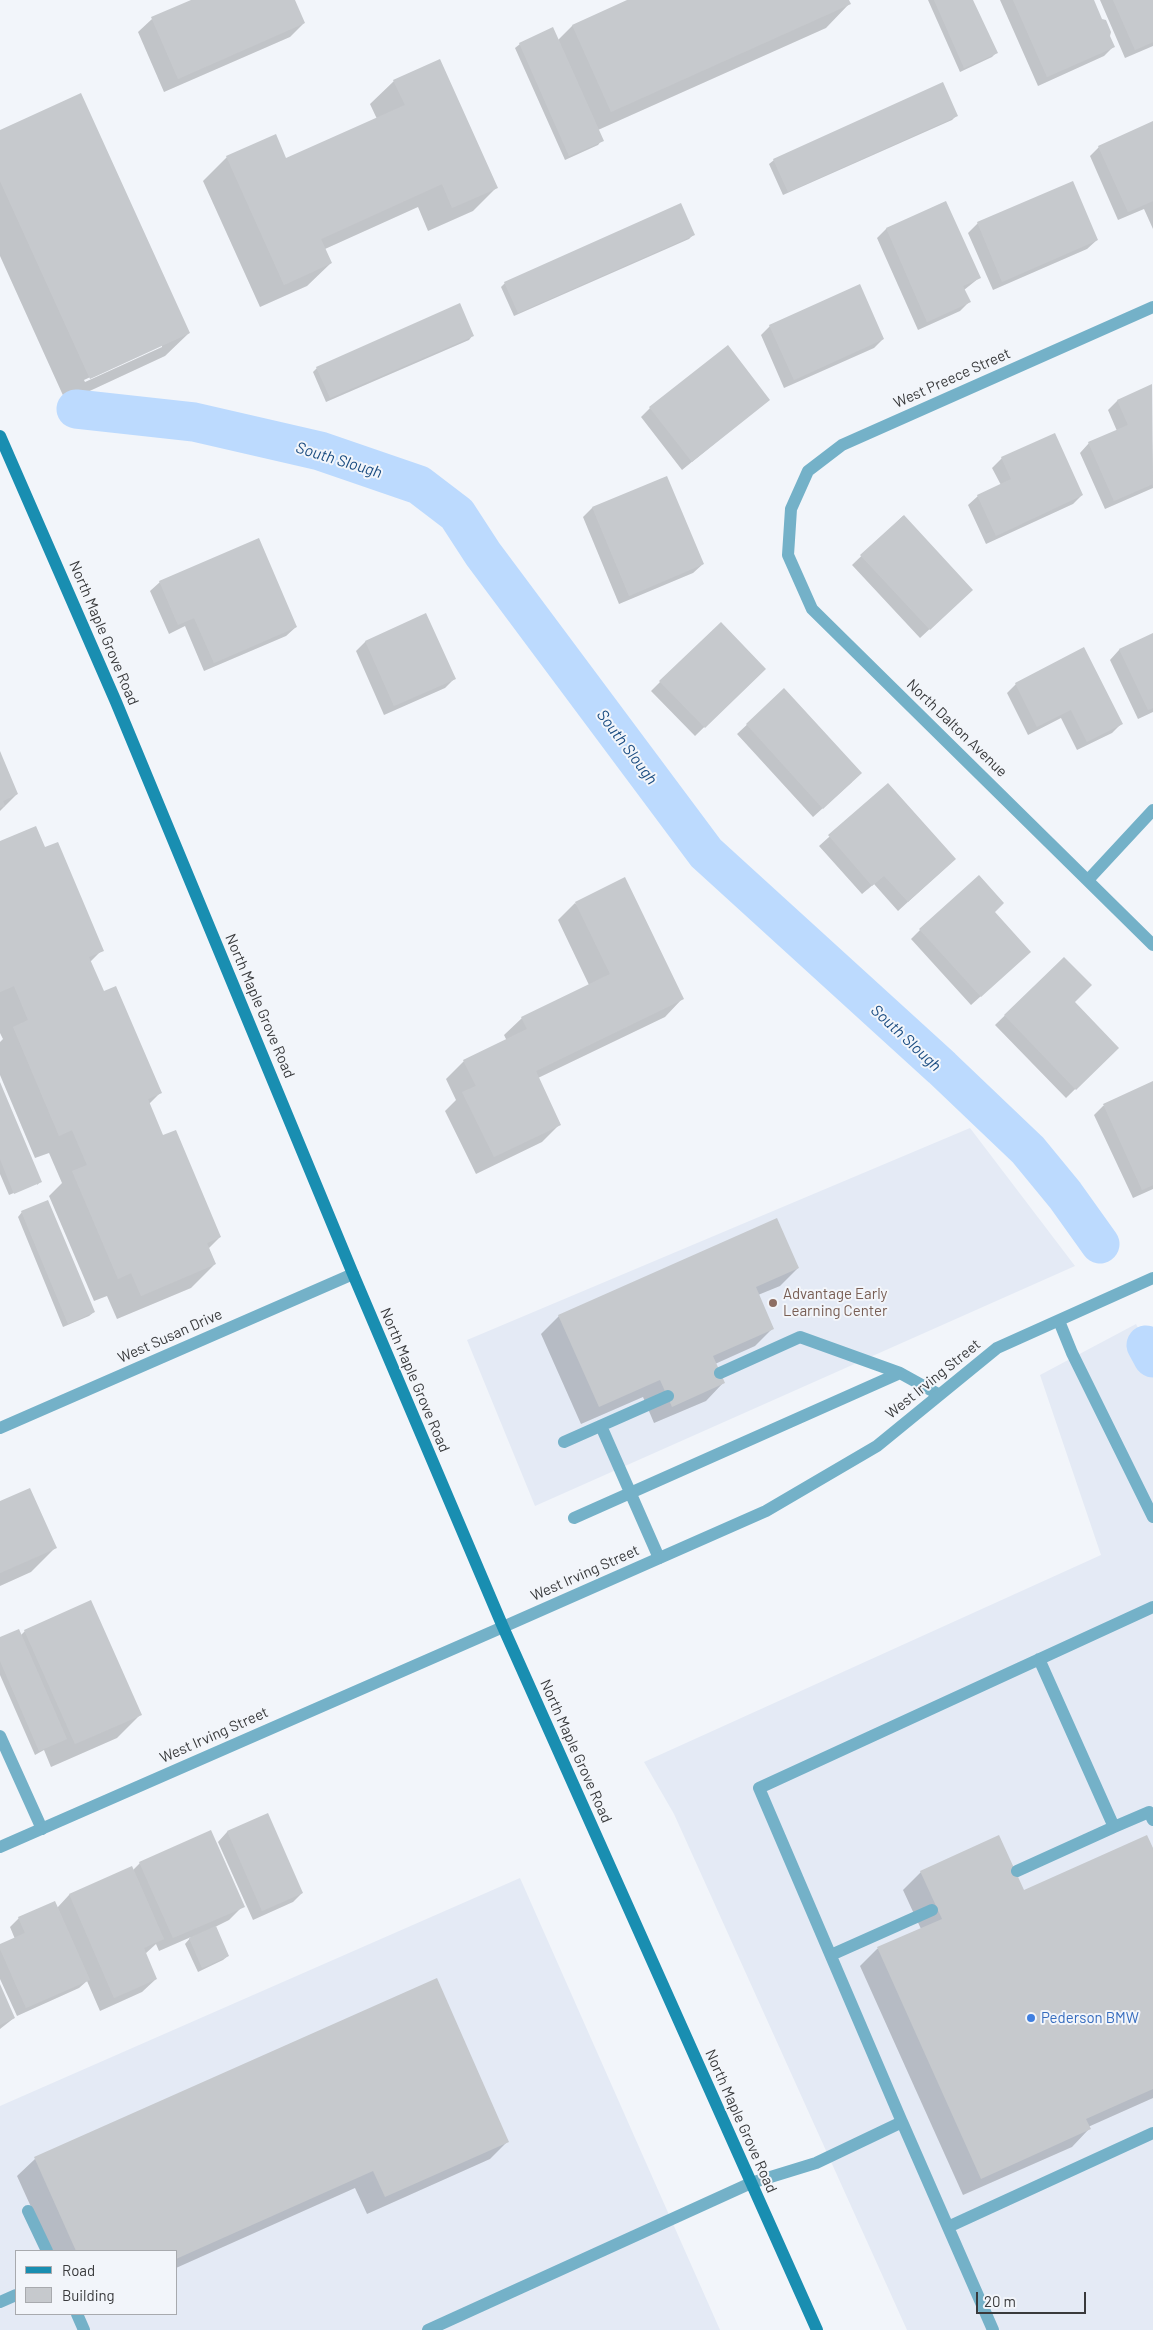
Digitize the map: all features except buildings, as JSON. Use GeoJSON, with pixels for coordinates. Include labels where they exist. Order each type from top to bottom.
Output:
{"type":"FeatureCollection","features":[{"type":"Feature","properties":{"kind":"main road","name":"North Maple Grove Road"},"geometry":{"type":"LineString","coordinates":[[0,436],[112,693],[353,1274],[503,1627],[817,2330]]}},
{"type":"Feature","properties":{"kind":"street","name":"West Preece Street"},"geometry":{"type":"LineString","coordinates":[[791,509],[808,471],[842,445],[1153,307]]}},
{"type":"Feature","properties":{"kind":"street","name":"North Dalton Avenue"},"geometry":{"type":"LineString","coordinates":[[791,509],[788,555],[812,609],[1153,945]]}},
{"type":"Feature","properties":{"kind":"street"},"geometry":{"type":"LineString","coordinates":[[1088,880],[1153,810]]}},
{"type":"Feature","properties":{"kind":"street","name":"West Susan Drive"},"geometry":{"type":"LineString","coordinates":[[0,1428],[353,1274]]}},
{"type":"Feature","properties":{"kind":"street","name":"West Irving Street"},"geometry":{"type":"LineString","coordinates":[[0,1847],[766,1512],[877,1446],[938,1394],[997,1348],[1153,1278]]}},
{"type":"Feature","properties":{"kind":"street"},"geometry":{"type":"LineString","coordinates":[[1059,1320],[1072,1353],[1153,1517]]}},
{"type":"Feature","properties":{"kind":"street"},"geometry":{"type":"LineString","coordinates":[[720,1373],[800,1337],[900,1373],[938,1394]]}},
{"type":"Feature","properties":{"kind":"street"},"geometry":{"type":"LineString","coordinates":[[574,1518],[900,1373]]}},
{"type":"Feature","properties":{"kind":"street"},"geometry":{"type":"LineString","coordinates":[[564,1442],[668,1396]]}},
{"type":"Feature","properties":{"kind":"street"},"geometry":{"type":"LineString","coordinates":[[600,1426],[659,1558]]}},
{"type":"Feature","properties":{"kind":"street"},"geometry":{"type":"LineString","coordinates":[[993,2330],[759,1788],[1153,1606]]}},
{"type":"Feature","properties":{"kind":"street"},"geometry":{"type":"LineString","coordinates":[[1039,1659],[1114,1827]]}},
{"type":"Feature","properties":{"kind":"street"},"geometry":{"type":"LineString","coordinates":[[0,1736],[42,1829]]}},
{"type":"Feature","properties":{"kind":"street"},"geometry":{"type":"LineString","coordinates":[[1017,1871],[1114,1827],[1152,1814]]}},
{"type":"Feature","properties":{"kind":"street"},"geometry":{"type":"LineString","coordinates":[[831,1955],[932,1910]]}},
{"type":"Feature","properties":{"kind":"street"},"geometry":{"type":"LineString","coordinates":[[431,2329],[751,2183],[816,2163],[902,2122]]}},
{"type":"Feature","properties":{"kind":"street"},"geometry":{"type":"LineString","coordinates":[[948,2228],[1153,2133]]}},
{"type":"Feature","properties":{"kind":"street"},"geometry":{"type":"LineString","coordinates":[[28,2211],[47,2250]]}},
{"type":"Feature","properties":{"kind":"street"},"geometry":{"type":"LineString","coordinates":[[0,2302],[15,2295]]}},
{"type":"Feature","properties":{"kind":"street"},"geometry":{"type":"LineString","coordinates":[[76,2315],[84,2330]]}},
{"type":"Feature","properties":{"kind":"shaded area","name":"Advantage Early Learning Center"},"geometry":{"type":"Polygon","coordinates":[[[970,1128],[1075,1266],[535,1506],[467,1340],[970,1128]]]}},
{"type":"Feature","properties":{"kind":"shaded area"},"geometry":{"type":"Polygon","coordinates":[[[1136,1324],[1153,1358],[1153,2330],[907,2330],[674,1814],[644,1762],[1101,1555],[1040,1375],[1136,1324]]]}},
{"type":"Feature","properties":{"kind":"shaded area"},"geometry":{"type":"Polygon","coordinates":[[[520,1878],[720,2330],[0,2330],[0,2106],[520,1878]]]}},
{"type":"Feature","properties":{"kind":"waterway","name":"South Slough"},"geometry":{"type":"LineString","coordinates":[[76,409],[194,422],[320,451],[419,485],[457,514],[483,554],[706,853],[942,1068],[1028,1150],[1065,1195],[1100,1244]]}},
{"type":"Feature","properties":{"kind":"waterway","name":"South Slough"},"geometry":{"type":"LineString","coordinates":[[1146,1345],[1153,1358]]}},
{"type":"Feature","properties":{"kind":"place","name":"Advantage Early Learning Center"},"geometry":{"type":"Point","coordinates":[773,1303]}},
{"type":"Feature","properties":{"kind":"place","name":"Pederson BMW"},"geometry":{"type":"Point","coordinates":[1031,2018]}}]}
